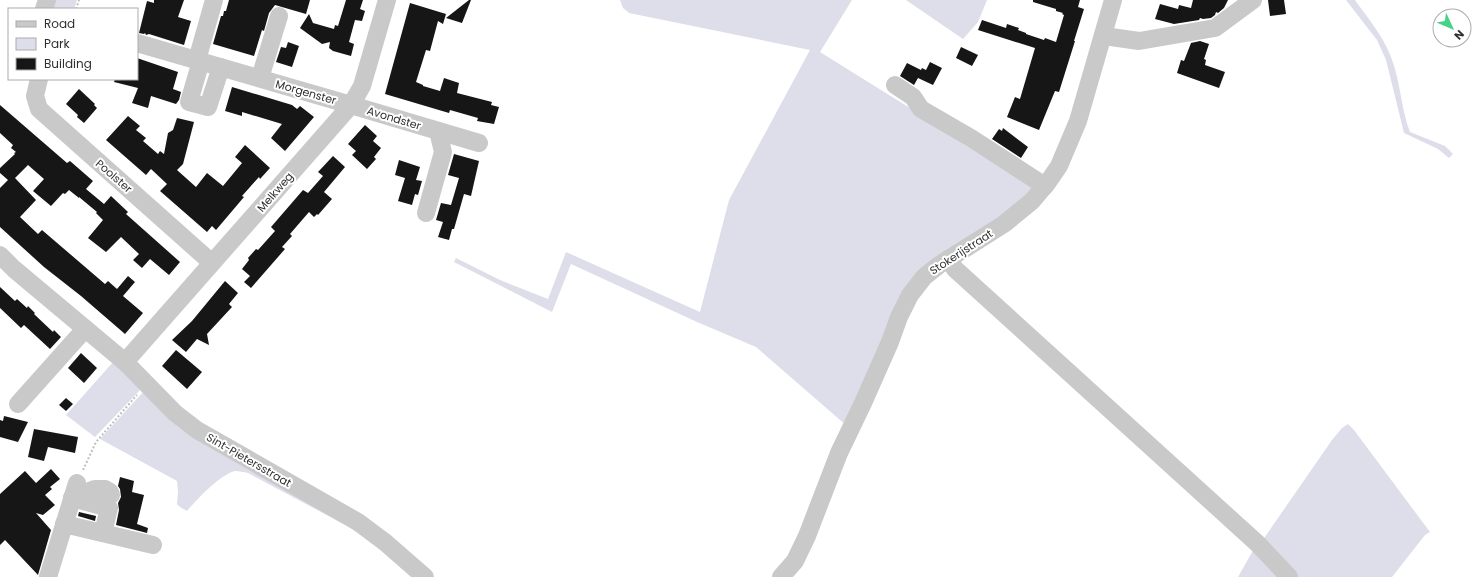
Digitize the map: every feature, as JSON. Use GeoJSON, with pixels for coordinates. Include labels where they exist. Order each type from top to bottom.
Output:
{"type":"FeatureCollection","features":[{"type":"Feature","properties":{"kind":"street"},"geometry":{"type":"LineString","coordinates":[[214,0],[189,102],[208,107],[221,67]]}},
{"type":"Feature","properties":{"kind":"street","name":"Melkweg"},"geometry":{"type":"LineString","coordinates":[[125,362],[351,105],[362,86],[387,0]]}},
{"type":"Feature","properties":{"kind":"street","name":"Stokerijstraat"},"geometry":{"type":"LineString","coordinates":[[781,577],[795,562],[807,536],[839,453],[863,403],[890,342],[899,317],[910,295],[924,277],[948,259],[1004,224],[1032,201],[1059,166],[1078,121],[1104,36],[1113,0]]}},
{"type":"Feature","properties":{"kind":"street"},"geometry":{"type":"LineString","coordinates":[[1104,36],[1139,41],[1215,28],[1252,0]]}},
{"type":"Feature","properties":{"kind":"street"},"geometry":{"type":"LineString","coordinates":[[260,78],[279,16]]}},
{"type":"Feature","properties":{"kind":"street","name":"Morgenster"},"geometry":{"type":"LineString","coordinates":[[138,43],[351,105]]}},
{"type":"Feature","properties":{"kind":"street","name":"Poolster"},"geometry":{"type":"LineString","coordinates":[[39,80],[35,96],[38,109],[212,263]]}},
{"type":"Feature","properties":{"kind":"street"},"geometry":{"type":"LineString","coordinates":[[895,85],[913,97],[921,109],[971,138],[1045,186]]}},
{"type":"Feature","properties":{"kind":"street","name":"Avondster"},"geometry":{"type":"LineString","coordinates":[[351,105],[479,143]]}},
{"type":"Feature","properties":{"kind":"street"},"geometry":{"type":"LineString","coordinates":[[428,205],[443,152],[438,131]]}},
{"type":"Feature","properties":{"kind":"street","name":"Sint-Pietersstraat"},"geometry":{"type":"LineString","coordinates":[[0,255],[14,270],[125,362],[175,413],[197,430],[358,522],[386,543],[425,577]]}},
{"type":"Feature","properties":{"kind":"street"},"geometry":{"type":"LineString","coordinates":[[948,259],[954,270],[1252,539],[1289,577]]}},
{"type":"Feature","properties":{"kind":"street"},"geometry":{"type":"LineString","coordinates":[[18,404],[85,328]]}},
{"type":"Feature","properties":{"kind":"street"},"geometry":{"type":"LineString","coordinates":[[75,490],[105,489],[110,492],[110,495]]}},
{"type":"Feature","properties":{"kind":"street"},"geometry":{"type":"LineString","coordinates":[[48,577],[75,490]]}},
{"type":"Feature","properties":{"kind":"street"},"geometry":{"type":"LineString","coordinates":[[75,490],[109,508],[103,533]]}},
{"type":"Feature","properties":{"kind":"street"},"geometry":{"type":"LineString","coordinates":[[64,524],[153,545]]}},
{"type":"Feature","properties":{"kind":"path"},"geometry":{"type":"LineString","coordinates":[[75,490],[96,442],[146,385]]}},
{"type":"Feature","properties":{"kind":"green space"},"geometry":{"type":"Polygon","coordinates":[[[51,0],[77,0],[74,8],[48,8],[51,0]]]}},
{"type":"Feature","properties":{"kind":"green space"},"geometry":{"type":"Polygon","coordinates":[[[620,0],[852,0],[820,52],[1037,187],[1030,198],[932,263],[847,426],[756,347],[697,322],[571,264],[552,312],[454,262],[456,258],[500,280],[548,299],[566,252],[700,312],[729,200],[810,50],[629,13],[623,8],[620,0]]]}},
{"type":"Feature","properties":{"kind":"green space"},"geometry":{"type":"Polygon","coordinates":[[[906,0],[987,0],[978,22],[963,39],[906,0]]]}},
{"type":"Feature","properties":{"kind":"green space"},"geometry":{"type":"Polygon","coordinates":[[[1346,0],[1355,0],[1388,49],[1395,69],[1410,132],[1445,146],[1453,154],[1449,158],[1438,149],[1404,133],[1386,60],[1377,40],[1346,0]]]}},
{"type":"Feature","properties":{"kind":"green space"},"geometry":{"type":"Polygon","coordinates":[[[114,361],[142,388],[95,437],[66,415],[114,361]]]}},
{"type":"Feature","properties":{"kind":"green space"},"geometry":{"type":"Polygon","coordinates":[[[144,391],[350,520],[421,577],[411,577],[368,539],[347,526],[248,473],[235,471],[229,473],[209,488],[187,511],[180,507],[177,504],[177,481],[100,439],[144,391]]]}},
{"type":"Feature","properties":{"kind":"green space"},"geometry":{"type":"Polygon","coordinates":[[[1348,424],[1430,532],[1425,535],[1392,577],[1294,577],[1260,544],[1332,440],[1342,428],[1348,424]]]}},
{"type":"Feature","properties":{"kind":"green space"},"geometry":{"type":"Polygon","coordinates":[[[1255,547],[1284,577],[1238,577],[1255,547]]]}},
{"type":"Feature","properties":{"kind":"building"},"geometry":{"type":"Polygon","coordinates":[[[154,0],[184,0],[178,17],[191,21],[184,45],[149,34],[146,35],[145,33],[139,33],[147,1],[154,3],[154,0]]]}},
{"type":"Feature","properties":{"kind":"building"},"geometry":{"type":"Polygon","coordinates":[[[229,0],[310,0],[306,14],[275,5],[269,13],[264,31],[262,30],[254,56],[213,44],[221,16],[223,16],[224,11],[226,11],[229,0]]]}},
{"type":"Feature","properties":{"kind":"building"},"geometry":{"type":"Polygon","coordinates":[[[346,0],[363,0],[360,9],[365,11],[362,21],[355,20],[349,42],[354,44],[351,56],[333,51],[329,48],[330,42],[322,44],[300,28],[309,14],[313,23],[334,29],[335,25],[338,26],[346,0]]]}},
{"type":"Feature","properties":{"kind":"building"},"geometry":{"type":"Polygon","coordinates":[[[471,0],[462,23],[446,18],[471,0]]]}},
{"type":"Feature","properties":{"kind":"building"},"geometry":{"type":"Polygon","coordinates":[[[1033,0],[1080,0],[1078,7],[1084,9],[1059,92],[1055,91],[1039,130],[1007,117],[1015,97],[1020,99],[1035,48],[978,30],[982,20],[1006,28],[1007,24],[1019,28],[1018,30],[1026,34],[1056,42],[1064,15],[1062,14],[1063,13],[1056,11],[1056,9],[1033,2],[1033,0]]]}},
{"type":"Feature","properties":{"kind":"building"},"geometry":{"type":"Polygon","coordinates":[[[1193,0],[1228,0],[1224,8],[1218,13],[1216,12],[1211,18],[1200,18],[1199,20],[1174,24],[1155,19],[1160,4],[1178,9],[1179,5],[1191,8],[1193,0]]]}},
{"type":"Feature","properties":{"kind":"building"},"geometry":{"type":"Polygon","coordinates":[[[1268,0],[1284,0],[1286,14],[1270,16],[1268,0]]]}},
{"type":"Feature","properties":{"kind":"building"},"geometry":{"type":"Polygon","coordinates":[[[410,3],[446,14],[443,24],[438,21],[430,51],[426,50],[416,82],[423,86],[440,91],[444,78],[459,83],[457,93],[492,102],[491,105],[499,107],[494,124],[477,121],[478,118],[450,110],[449,113],[385,94],[410,3]]]}},
{"type":"Feature","properties":{"kind":"building"},"geometry":{"type":"Polygon","coordinates":[[[1200,41],[1209,44],[1204,59],[1206,60],[1205,65],[1225,72],[1219,88],[1177,73],[1181,60],[1184,61],[1191,43],[1200,41]]]}},
{"type":"Feature","properties":{"kind":"building"},"geometry":{"type":"Polygon","coordinates":[[[288,42],[299,46],[292,67],[276,62],[281,47],[286,48],[288,42]]]}},
{"type":"Feature","properties":{"kind":"building"},"geometry":{"type":"Polygon","coordinates":[[[961,47],[978,55],[972,66],[956,58],[961,47]]]}},
{"type":"Feature","properties":{"kind":"building"},"geometry":{"type":"Polygon","coordinates":[[[138,58],[178,72],[173,89],[181,92],[179,100],[176,104],[151,96],[148,108],[132,103],[138,88],[114,82],[115,80],[138,80],[138,58]]]}},
{"type":"Feature","properties":{"kind":"building"},"geometry":{"type":"Polygon","coordinates":[[[930,62],[942,68],[933,85],[918,78],[914,85],[900,76],[907,63],[921,70],[922,68],[926,70],[930,62]]]}},
{"type":"Feature","properties":{"kind":"building"},"geometry":{"type":"Polygon","coordinates":[[[232,87],[292,105],[297,109],[300,106],[314,117],[285,151],[271,138],[282,124],[242,112],[242,116],[225,111],[232,87]]]}},
{"type":"Feature","properties":{"kind":"building"},"geometry":{"type":"Polygon","coordinates":[[[79,89],[95,104],[94,105],[97,108],[84,123],[66,104],[79,89]]]}},
{"type":"Feature","properties":{"kind":"building"},"geometry":{"type":"Polygon","coordinates":[[[0,105],[67,163],[70,161],[93,181],[86,189],[104,204],[111,196],[128,212],[126,214],[180,262],[169,275],[150,259],[142,268],[133,260],[139,254],[121,237],[106,252],[88,238],[103,220],[96,213],[97,212],[79,197],[69,190],[65,194],[63,193],[51,206],[33,191],[44,179],[28,165],[15,178],[36,200],[20,217],[38,234],[42,230],[105,284],[108,281],[117,289],[128,276],[135,282],[123,296],[143,313],[125,334],[81,296],[44,267],[0,227],[0,188],[8,180],[0,173],[0,168],[16,152],[11,148],[13,145],[0,133],[0,105]]]}},
{"type":"Feature","properties":{"kind":"building"},"geometry":{"type":"Polygon","coordinates":[[[128,116],[140,126],[136,130],[146,138],[143,141],[158,154],[160,151],[164,154],[168,133],[173,130],[177,118],[194,122],[183,164],[177,170],[196,187],[207,173],[223,186],[242,163],[235,157],[245,145],[270,168],[260,179],[259,177],[242,196],[244,197],[216,230],[212,226],[207,232],[160,191],[167,184],[151,169],[146,175],[106,140],[128,116]]]}},
{"type":"Feature","properties":{"kind":"building"},"geometry":{"type":"Polygon","coordinates":[[[365,125],[377,136],[373,141],[381,148],[374,157],[376,159],[367,169],[352,155],[356,151],[348,144],[365,125]]]}},
{"type":"Feature","properties":{"kind":"building"},"geometry":{"type":"Polygon","coordinates":[[[1003,128],[1028,147],[1021,158],[992,139],[999,129],[1002,131],[1003,128]]]}},
{"type":"Feature","properties":{"kind":"building"},"geometry":{"type":"Polygon","coordinates":[[[454,154],[479,161],[471,196],[464,194],[454,229],[452,229],[449,240],[438,237],[443,222],[436,220],[441,203],[451,205],[459,178],[448,175],[454,154]]]}},
{"type":"Feature","properties":{"kind":"building"},"geometry":{"type":"Polygon","coordinates":[[[333,156],[345,167],[324,192],[332,199],[318,215],[317,214],[314,217],[309,212],[290,234],[292,236],[282,247],[285,249],[251,288],[244,282],[250,276],[242,269],[249,260],[248,258],[256,249],[258,250],[275,231],[271,227],[303,190],[308,193],[323,176],[318,172],[333,156]]]}},
{"type":"Feature","properties":{"kind":"building"},"geometry":{"type":"Polygon","coordinates":[[[399,160],[420,167],[416,180],[422,181],[418,195],[415,194],[412,205],[398,201],[405,178],[395,175],[399,160]]]}},
{"type":"Feature","properties":{"kind":"building"},"geometry":{"type":"Polygon","coordinates":[[[225,281],[238,293],[229,304],[232,307],[207,334],[209,345],[197,339],[186,352],[172,340],[192,321],[225,281]]]}},
{"type":"Feature","properties":{"kind":"building"},"geometry":{"type":"Polygon","coordinates":[[[0,287],[15,301],[17,299],[27,308],[28,306],[35,313],[34,314],[53,332],[54,330],[61,337],[50,349],[24,325],[21,328],[0,308],[0,287]]]}},
{"type":"Feature","properties":{"kind":"building"},"geometry":{"type":"Polygon","coordinates":[[[176,350],[202,372],[187,389],[162,366],[176,350]]]}},
{"type":"Feature","properties":{"kind":"building"},"geometry":{"type":"Polygon","coordinates":[[[81,353],[97,368],[84,383],[68,368],[81,353]]]}},
{"type":"Feature","properties":{"kind":"building"},"geometry":{"type":"Polygon","coordinates":[[[66,398],[73,404],[66,411],[59,405],[66,398]]]}},
{"type":"Feature","properties":{"kind":"building"},"geometry":{"type":"Polygon","coordinates":[[[4,416],[28,422],[18,442],[0,437],[0,420],[3,421],[4,416]]]}},
{"type":"Feature","properties":{"kind":"building"},"geometry":{"type":"Polygon","coordinates":[[[34,429],[78,437],[75,453],[48,447],[44,461],[28,457],[34,429]]]}},
{"type":"Feature","properties":{"kind":"building"},"geometry":{"type":"Polygon","coordinates":[[[51,469],[60,479],[50,487],[52,489],[45,495],[55,505],[43,515],[36,513],[51,530],[38,575],[5,540],[0,545],[0,494],[25,471],[36,483],[51,469]]]}},
{"type":"Feature","properties":{"kind":"building"},"geometry":{"type":"Polygon","coordinates":[[[120,477],[134,481],[132,492],[144,495],[137,524],[148,528],[147,533],[116,525],[119,510],[118,503],[121,497],[118,486],[120,477]]]}},
{"type":"Feature","properties":{"kind":"building"},"geometry":{"type":"Polygon","coordinates":[[[79,512],[96,516],[95,521],[78,516],[79,512]]]}}]}
